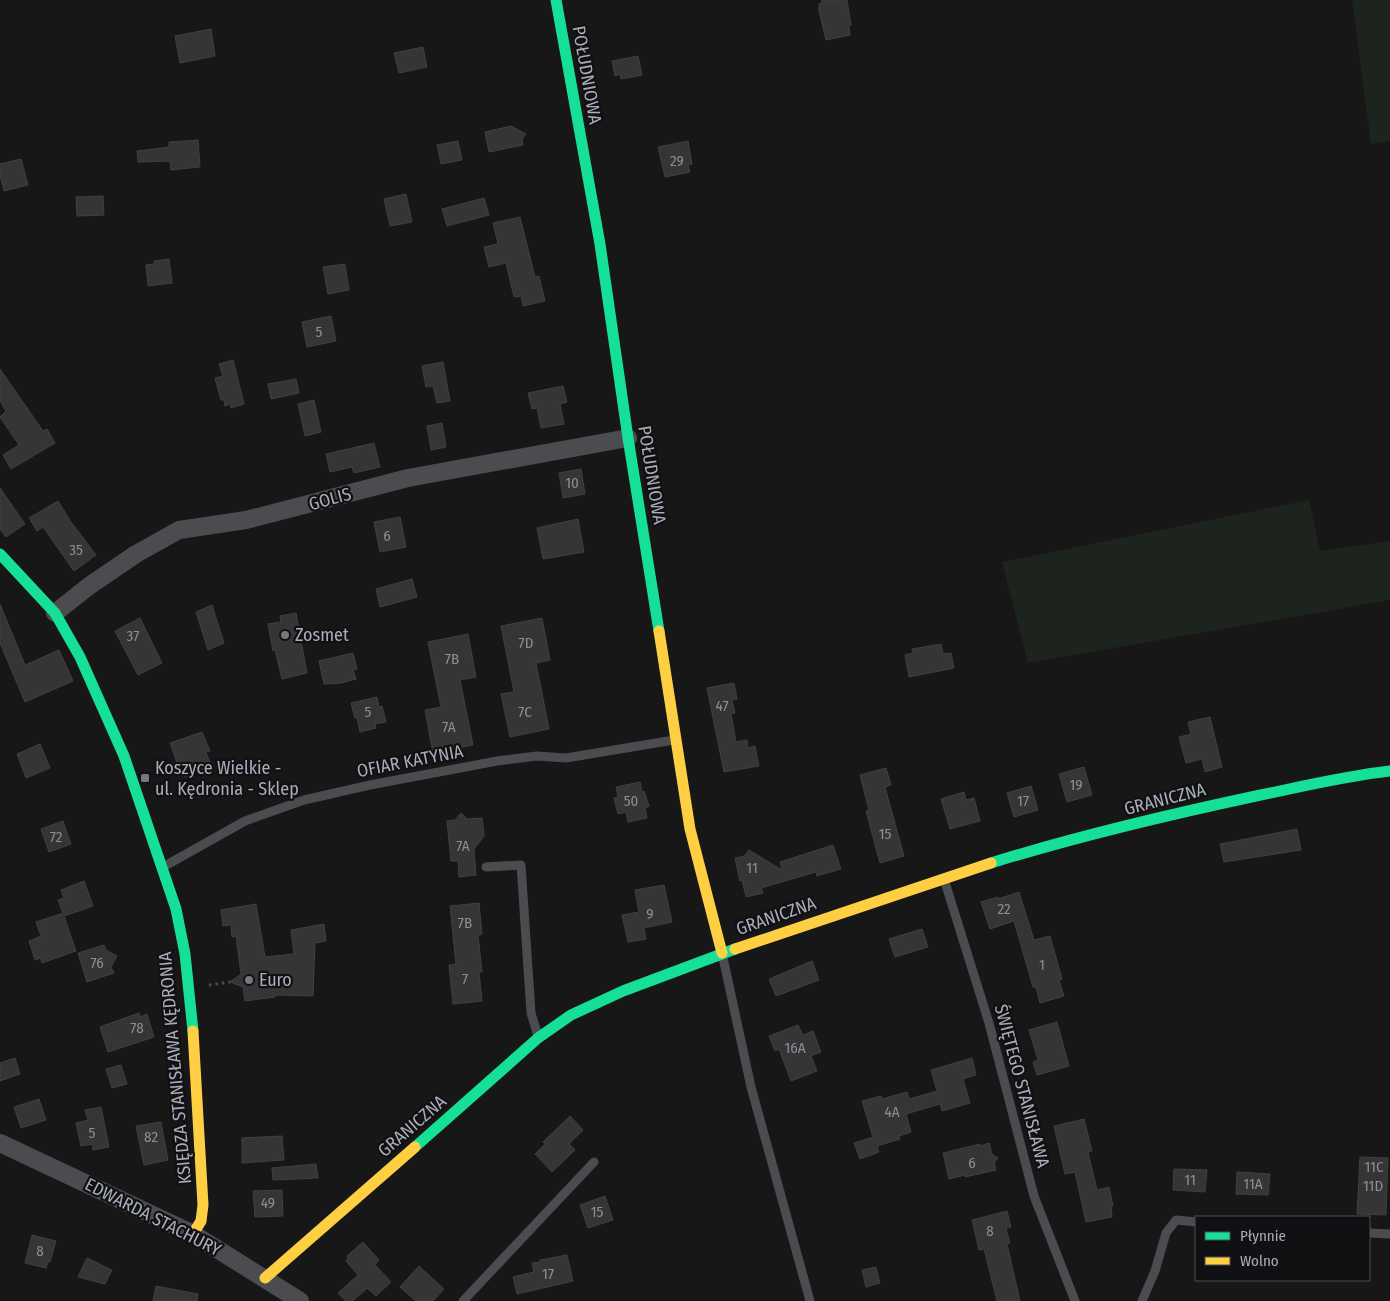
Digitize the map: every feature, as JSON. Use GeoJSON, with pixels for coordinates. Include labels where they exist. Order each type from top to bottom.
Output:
{"type":"FeatureCollection","features":[{"type":"Feature","properties":{"kind":"street","name":"POŁUDNIOWA"},"geometry":{"type":"LineString","coordinates":[[556,0],[600,244],[628,438],[690,829],[722,953]]}},
{"type":"Feature","properties":{"kind":"street","name":"GOLIS"},"geometry":{"type":"LineString","coordinates":[[55,613],[89,586],[136,554],[178,530],[246,520],[408,478],[628,438]]}},
{"type":"Feature","properties":{"kind":"street","name":"KSIĘDZA STANISŁAWA KĘDRONIA"},"geometry":{"type":"LineString","coordinates":[[0,554],[55,613],[80,657],[124,756],[176,909],[185,954],[192,1010],[203,1205],[201,1221],[193,1234]]}},
{"type":"Feature","properties":{"kind":"street","name":"GRANICZNA"},"geometry":{"type":"LineString","coordinates":[[265,1278],[538,1038],[570,1016],[623,991],[722,953],[943,878],[1040,848],[1209,806],[1360,774],[1390,771]]}},
{"type":"Feature","properties":{"kind":"street","name":"EDWARDA STACHURY"},"geometry":{"type":"LineString","coordinates":[[0,1142],[193,1234],[300,1301]]}},
{"type":"Feature","properties":{"kind":"lane","name":"OFIAR KATYNIA"},"geometry":{"type":"LineString","coordinates":[[163,867],[245,821],[304,800],[370,785],[497,761],[538,756],[566,758],[677,740]]}},
{"type":"Feature","properties":{"kind":"lane"},"geometry":{"type":"LineString","coordinates":[[486,867],[521,865],[531,1013],[538,1038]]}},
{"type":"Feature","properties":{"kind":"lane","name":"ŚWIĘTEGO STANISŁAWA"},"geometry":{"type":"LineString","coordinates":[[943,878],[989,1023],[1034,1196],[1075,1301]]}},
{"type":"Feature","properties":{"kind":"lane"},"geometry":{"type":"LineString","coordinates":[[722,953],[751,1087],[810,1301]]}},
{"type":"Feature","properties":{"kind":"lane"},"geometry":{"type":"LineString","coordinates":[[463,1301],[594,1162]]}},
{"type":"Feature","properties":{"kind":"lane"},"geometry":{"type":"LineString","coordinates":[[1142,1301],[1155,1271],[1166,1232],[1176,1220],[1195,1222]]}},
{"type":"Feature","properties":{"kind":"lane"},"geometry":{"type":"LineString","coordinates":[[1370,1233],[1390,1234]]}},
{"type":"Feature","properties":{"kind":"shaded area"},"geometry":{"type":"Polygon","coordinates":[[[1352,0],[1390,0],[1390,141],[1371,144],[1352,0]]]}},
{"type":"Feature","properties":{"kind":"shaded area"},"geometry":{"type":"Polygon","coordinates":[[[1309,500],[1320,551],[1390,541],[1390,600],[1028,663],[1002,562],[1309,500]]]}},
{"type":"Feature","properties":{"kind":"building"},"geometry":{"type":"Polygon","coordinates":[[[822,0],[847,0],[851,25],[849,25],[850,35],[826,40],[819,11],[819,4],[822,3],[822,0]]]}},
{"type":"Feature","properties":{"kind":"building"},"geometry":{"type":"Polygon","coordinates":[[[211,29],[215,56],[180,63],[175,36],[211,29]]]}},
{"type":"Feature","properties":{"kind":"building"},"geometry":{"type":"Polygon","coordinates":[[[423,47],[427,67],[399,73],[394,53],[423,47]]]}},
{"type":"Feature","properties":{"kind":"building"},"geometry":{"type":"Polygon","coordinates":[[[638,56],[642,75],[621,79],[620,74],[615,76],[612,61],[638,56]]]}},
{"type":"Feature","properties":{"kind":"building"},"geometry":{"type":"Polygon","coordinates":[[[511,126],[526,134],[522,139],[523,145],[489,152],[485,132],[511,126]]]}},
{"type":"Feature","properties":{"kind":"building"},"geometry":{"type":"Polygon","coordinates":[[[198,140],[200,167],[171,170],[170,161],[138,162],[137,151],[169,147],[169,142],[198,140]]]}},
{"type":"Feature","properties":{"kind":"building"},"geometry":{"type":"Polygon","coordinates":[[[458,141],[462,160],[441,164],[437,145],[458,141]]]}},
{"type":"Feature","properties":{"kind":"building"},"geometry":{"type":"Polygon","coordinates":[[[688,141],[692,164],[688,165],[690,172],[665,177],[658,147],[688,141]]]}},
{"type":"Feature","properties":{"kind":"building"},"geometry":{"type":"Polygon","coordinates":[[[21,159],[28,185],[4,191],[0,175],[0,164],[21,159]]]}},
{"type":"Feature","properties":{"kind":"building"},"geometry":{"type":"Polygon","coordinates":[[[406,194],[412,222],[390,226],[384,199],[406,194]]]}},
{"type":"Feature","properties":{"kind":"building"},"geometry":{"type":"Polygon","coordinates":[[[103,196],[104,215],[77,216],[76,197],[103,196]]]}},
{"type":"Feature","properties":{"kind":"building"},"geometry":{"type":"Polygon","coordinates":[[[484,198],[489,215],[447,226],[442,209],[484,198]]]}},
{"type":"Feature","properties":{"kind":"building"},"geometry":{"type":"Polygon","coordinates":[[[520,217],[535,277],[539,276],[545,301],[523,306],[521,296],[514,297],[506,263],[489,267],[484,247],[498,244],[493,223],[520,217]]]}},
{"type":"Feature","properties":{"kind":"building"},"geometry":{"type":"Polygon","coordinates":[[[169,259],[172,283],[148,286],[146,265],[154,264],[154,261],[169,259]]]}},
{"type":"Feature","properties":{"kind":"building"},"geometry":{"type":"Polygon","coordinates":[[[345,264],[349,290],[328,294],[323,267],[345,264]]]}},
{"type":"Feature","properties":{"kind":"building"},"geometry":{"type":"Polygon","coordinates":[[[331,316],[336,341],[307,347],[302,322],[331,316]]]}},
{"type":"Feature","properties":{"kind":"building"},"geometry":{"type":"Polygon","coordinates":[[[233,360],[244,404],[231,408],[230,404],[225,406],[224,400],[221,400],[215,378],[223,376],[219,364],[233,360]]]}},
{"type":"Feature","properties":{"kind":"building"},"geometry":{"type":"Polygon","coordinates":[[[443,362],[450,401],[437,403],[433,386],[426,387],[422,366],[443,362]]]}},
{"type":"Feature","properties":{"kind":"building"},"geometry":{"type":"Polygon","coordinates":[[[0,369],[43,431],[47,429],[55,443],[11,469],[3,455],[19,445],[0,417],[6,411],[0,401],[0,369]]]}},
{"type":"Feature","properties":{"kind":"building"},"geometry":{"type":"Polygon","coordinates":[[[296,379],[299,393],[271,399],[268,384],[296,379]]]}},
{"type":"Feature","properties":{"kind":"building"},"geometry":{"type":"Polygon","coordinates":[[[563,386],[567,402],[560,404],[564,424],[541,428],[537,408],[532,409],[528,393],[563,386]]]}},
{"type":"Feature","properties":{"kind":"building"},"geometry":{"type":"Polygon","coordinates":[[[314,400],[321,432],[305,436],[298,404],[314,400]]]}},
{"type":"Feature","properties":{"kind":"building"},"geometry":{"type":"Polygon","coordinates":[[[442,423],[446,447],[431,450],[427,426],[442,423]]]}},
{"type":"Feature","properties":{"kind":"building"},"geometry":{"type":"Polygon","coordinates":[[[374,443],[380,467],[354,473],[352,467],[330,472],[326,454],[374,443]]]}},
{"type":"Feature","properties":{"kind":"building"},"geometry":{"type":"Polygon","coordinates":[[[581,469],[585,494],[563,498],[559,473],[581,469]]]}},
{"type":"Feature","properties":{"kind":"building"},"geometry":{"type":"Polygon","coordinates":[[[0,488],[25,524],[6,537],[0,529],[0,488]]]}},
{"type":"Feature","properties":{"kind":"building"},"geometry":{"type":"Polygon","coordinates":[[[58,501],[96,555],[74,571],[43,527],[37,531],[29,518],[58,501]]]}},
{"type":"Feature","properties":{"kind":"building"},"geometry":{"type":"Polygon","coordinates":[[[400,517],[406,547],[380,552],[374,522],[400,517]]]}},
{"type":"Feature","properties":{"kind":"building"},"geometry":{"type":"Polygon","coordinates":[[[578,519],[584,552],[543,559],[537,528],[578,519]]]}},
{"type":"Feature","properties":{"kind":"building"},"geometry":{"type":"Polygon","coordinates":[[[412,579],[417,597],[380,607],[376,589],[412,579]]]}},
{"type":"Feature","properties":{"kind":"building"},"geometry":{"type":"Polygon","coordinates":[[[0,604],[25,665],[59,650],[73,681],[25,702],[0,643],[0,604]]]}},
{"type":"Feature","properties":{"kind":"building"},"geometry":{"type":"Polygon","coordinates":[[[212,605],[224,643],[208,650],[196,612],[212,605]]]}},
{"type":"Feature","properties":{"kind":"building"},"geometry":{"type":"Polygon","coordinates":[[[296,613],[307,673],[282,679],[275,650],[273,651],[268,624],[281,622],[280,616],[296,613]]]}},
{"type":"Feature","properties":{"kind":"building"},"geometry":{"type":"Polygon","coordinates":[[[140,618],[162,663],[138,675],[115,631],[140,618]]]}},
{"type":"Feature","properties":{"kind":"building"},"geometry":{"type":"Polygon","coordinates":[[[542,618],[550,660],[536,663],[549,729],[510,737],[501,694],[514,692],[501,626],[542,618]]]}},
{"type":"Feature","properties":{"kind":"building"},"geometry":{"type":"Polygon","coordinates":[[[468,634],[476,677],[460,680],[473,745],[433,753],[425,710],[441,707],[428,642],[468,634]]]}},
{"type":"Feature","properties":{"kind":"building"},"geometry":{"type":"Polygon","coordinates":[[[941,644],[943,654],[951,653],[954,668],[909,677],[905,655],[913,653],[912,649],[941,644]]]}},
{"type":"Feature","properties":{"kind":"building"},"geometry":{"type":"Polygon","coordinates":[[[353,653],[357,669],[353,670],[356,679],[341,683],[324,684],[319,661],[353,653]]]}},
{"type":"Feature","properties":{"kind":"building"},"geometry":{"type":"Polygon","coordinates":[[[734,683],[737,699],[732,700],[735,713],[731,713],[736,742],[747,740],[748,748],[755,746],[759,766],[724,772],[707,688],[734,683]]]}},
{"type":"Feature","properties":{"kind":"building"},"geometry":{"type":"Polygon","coordinates":[[[377,697],[379,707],[382,706],[386,722],[375,724],[376,728],[360,732],[351,703],[377,697]]]}},
{"type":"Feature","properties":{"kind":"building"},"geometry":{"type":"Polygon","coordinates":[[[1210,717],[1222,767],[1205,772],[1202,759],[1186,763],[1179,737],[1191,734],[1188,722],[1210,717]]]}},
{"type":"Feature","properties":{"kind":"building"},"geometry":{"type":"Polygon","coordinates":[[[202,732],[210,751],[206,752],[211,766],[185,777],[179,763],[177,763],[170,743],[202,732]]]}},
{"type":"Feature","properties":{"kind":"building"},"geometry":{"type":"Polygon","coordinates":[[[40,744],[50,768],[26,778],[17,754],[40,744]]]}},
{"type":"Feature","properties":{"kind":"building"},"geometry":{"type":"Polygon","coordinates":[[[1084,767],[1092,795],[1067,802],[1059,774],[1084,767]]]}},
{"type":"Feature","properties":{"kind":"building"},"geometry":{"type":"Polygon","coordinates":[[[886,768],[891,785],[885,787],[904,856],[880,863],[866,811],[869,810],[860,775],[886,768]]]}},
{"type":"Feature","properties":{"kind":"building"},"geometry":{"type":"Polygon","coordinates":[[[640,782],[642,792],[644,791],[649,806],[645,808],[647,818],[628,822],[626,812],[618,814],[614,798],[618,797],[616,787],[640,782]]]}},
{"type":"Feature","properties":{"kind":"building"},"geometry":{"type":"Polygon","coordinates":[[[1031,786],[1038,810],[1014,817],[1007,793],[1031,786]]]}},
{"type":"Feature","properties":{"kind":"building"},"geometry":{"type":"Polygon","coordinates":[[[964,792],[966,800],[974,798],[980,821],[950,829],[941,799],[964,792]]]}},
{"type":"Feature","properties":{"kind":"building"},"geometry":{"type":"Polygon","coordinates":[[[461,813],[467,819],[482,818],[484,836],[474,849],[476,875],[459,877],[458,861],[451,861],[447,821],[455,820],[461,813]]]}},
{"type":"Feature","properties":{"kind":"building"},"geometry":{"type":"Polygon","coordinates":[[[63,821],[71,844],[49,852],[41,829],[63,821]]]}},
{"type":"Feature","properties":{"kind":"building"},"geometry":{"type":"Polygon","coordinates":[[[1297,829],[1301,850],[1224,862],[1220,844],[1297,829]]]}},
{"type":"Feature","properties":{"kind":"building"},"geometry":{"type":"Polygon","coordinates":[[[833,845],[841,869],[817,876],[816,872],[761,888],[763,893],[746,897],[735,858],[744,856],[749,850],[782,870],[780,862],[833,845]]]}},
{"type":"Feature","properties":{"kind":"building"},"geometry":{"type":"Polygon","coordinates":[[[84,881],[93,906],[64,916],[76,951],[42,963],[40,958],[35,960],[29,941],[41,936],[36,922],[63,913],[58,900],[64,898],[61,890],[84,881]]]}},
{"type":"Feature","properties":{"kind":"building"},"geometry":{"type":"Polygon","coordinates":[[[664,885],[672,922],[644,928],[646,939],[628,942],[622,915],[639,912],[635,890],[664,885]]]}},
{"type":"Feature","properties":{"kind":"building"},"geometry":{"type":"Polygon","coordinates":[[[1019,892],[1034,940],[1050,936],[1062,979],[1059,980],[1064,996],[1040,1003],[1036,987],[1033,987],[1014,921],[990,929],[981,902],[1019,892]]]}},
{"type":"Feature","properties":{"kind":"building"},"geometry":{"type":"Polygon","coordinates":[[[479,903],[482,934],[478,935],[482,972],[479,972],[482,1001],[453,1004],[449,965],[456,964],[450,906],[479,903]]]}},
{"type":"Feature","properties":{"kind":"building"},"geometry":{"type":"Polygon","coordinates":[[[256,904],[265,957],[294,954],[291,930],[324,924],[326,941],[315,943],[313,996],[275,995],[275,997],[245,1001],[243,987],[230,982],[241,974],[236,936],[232,937],[231,925],[223,926],[221,910],[256,904]]]}},
{"type":"Feature","properties":{"kind":"building"},"geometry":{"type":"Polygon","coordinates":[[[922,929],[928,947],[895,957],[889,939],[922,929]]]}},
{"type":"Feature","properties":{"kind":"building"},"geometry":{"type":"Polygon","coordinates":[[[104,945],[106,950],[117,956],[111,967],[114,973],[87,982],[78,953],[104,945]]]}},
{"type":"Feature","properties":{"kind":"building"},"geometry":{"type":"Polygon","coordinates":[[[812,961],[819,980],[776,996],[769,979],[812,961]]]}},
{"type":"Feature","properties":{"kind":"building"},"geometry":{"type":"Polygon","coordinates":[[[139,1013],[140,1017],[147,1014],[154,1037],[108,1052],[100,1027],[139,1013]]]}},
{"type":"Feature","properties":{"kind":"building"},"geometry":{"type":"Polygon","coordinates":[[[1057,1022],[1069,1066],[1037,1075],[1033,1062],[1038,1060],[1029,1030],[1057,1022]]]}},
{"type":"Feature","properties":{"kind":"building"},"geometry":{"type":"Polygon","coordinates":[[[798,1025],[803,1035],[813,1031],[821,1052],[811,1056],[817,1071],[791,1081],[779,1049],[775,1051],[769,1036],[798,1025]]]}},
{"type":"Feature","properties":{"kind":"building"},"geometry":{"type":"Polygon","coordinates":[[[15,1058],[20,1074],[0,1081],[0,1063],[15,1058]]]}},
{"type":"Feature","properties":{"kind":"building"},"geometry":{"type":"Polygon","coordinates":[[[972,1058],[976,1075],[963,1079],[970,1103],[942,1111],[940,1104],[906,1114],[911,1132],[899,1136],[900,1139],[877,1146],[879,1152],[860,1159],[854,1143],[873,1137],[862,1101],[881,1096],[882,1099],[907,1092],[909,1099],[937,1091],[931,1070],[972,1058]]]}},
{"type":"Feature","properties":{"kind":"building"},"geometry":{"type":"Polygon","coordinates":[[[121,1065],[127,1084],[112,1088],[106,1069],[121,1065]]]}},
{"type":"Feature","properties":{"kind":"building"},"geometry":{"type":"Polygon","coordinates":[[[39,1099],[46,1120],[21,1128],[14,1107],[39,1099]]]}},
{"type":"Feature","properties":{"kind":"building"},"geometry":{"type":"Polygon","coordinates":[[[101,1107],[109,1147],[93,1150],[92,1144],[81,1146],[76,1123],[88,1120],[85,1110],[101,1107]]]}},
{"type":"Feature","properties":{"kind":"building"},"geometry":{"type":"Polygon","coordinates":[[[570,1116],[583,1130],[569,1144],[575,1150],[552,1172],[535,1154],[545,1144],[543,1142],[570,1116]]]}},
{"type":"Feature","properties":{"kind":"building"},"geometry":{"type":"Polygon","coordinates":[[[1084,1119],[1092,1151],[1088,1152],[1097,1190],[1109,1187],[1113,1206],[1111,1206],[1112,1217],[1086,1222],[1075,1172],[1065,1174],[1054,1126],[1084,1119]]]}},
{"type":"Feature","properties":{"kind":"building"},"geometry":{"type":"Polygon","coordinates":[[[161,1122],[168,1160],[144,1165],[136,1126],[161,1122]]]}},
{"type":"Feature","properties":{"kind":"building"},"geometry":{"type":"Polygon","coordinates":[[[282,1136],[284,1160],[242,1163],[242,1138],[282,1136]]]}},
{"type":"Feature","properties":{"kind":"building"},"geometry":{"type":"Polygon","coordinates":[[[989,1143],[992,1154],[998,1158],[994,1163],[996,1170],[949,1179],[943,1153],[989,1143]]]}},
{"type":"Feature","properties":{"kind":"building"},"geometry":{"type":"Polygon","coordinates":[[[1360,1157],[1388,1158],[1386,1215],[1357,1214],[1360,1157]]]}},
{"type":"Feature","properties":{"kind":"building"},"geometry":{"type":"Polygon","coordinates":[[[316,1164],[318,1178],[273,1180],[272,1168],[316,1164]]]}},
{"type":"Feature","properties":{"kind":"building"},"geometry":{"type":"Polygon","coordinates":[[[1174,1169],[1207,1170],[1205,1192],[1173,1190],[1174,1169]]]}},
{"type":"Feature","properties":{"kind":"building"},"geometry":{"type":"Polygon","coordinates":[[[1237,1172],[1270,1174],[1268,1195],[1236,1194],[1237,1172]]]}},
{"type":"Feature","properties":{"kind":"building"},"geometry":{"type":"Polygon","coordinates":[[[282,1190],[283,1216],[255,1217],[253,1191],[282,1190]]]}},
{"type":"Feature","properties":{"kind":"building"},"geometry":{"type":"Polygon","coordinates":[[[605,1196],[613,1220],[588,1228],[580,1205],[605,1196]]]}},
{"type":"Feature","properties":{"kind":"building"},"geometry":{"type":"Polygon","coordinates":[[[1007,1211],[1011,1227],[1006,1228],[1010,1243],[1007,1244],[1020,1301],[997,1301],[984,1249],[979,1250],[972,1220],[1007,1211]]]}},
{"type":"Feature","properties":{"kind":"building"},"geometry":{"type":"Polygon","coordinates":[[[32,1235],[56,1241],[50,1262],[48,1262],[46,1268],[25,1263],[32,1235]]]}},
{"type":"Feature","properties":{"kind":"building"},"geometry":{"type":"Polygon","coordinates":[[[363,1242],[379,1260],[375,1265],[391,1282],[376,1296],[367,1288],[353,1301],[346,1301],[338,1293],[358,1275],[346,1261],[347,1256],[363,1242]]]}},
{"type":"Feature","properties":{"kind":"building"},"geometry":{"type":"Polygon","coordinates":[[[567,1255],[573,1281],[517,1294],[513,1277],[534,1272],[532,1263],[567,1255]]]}},
{"type":"Feature","properties":{"kind":"building"},"geometry":{"type":"Polygon","coordinates":[[[87,1258],[112,1270],[105,1284],[78,1277],[87,1258]]]}},
{"type":"Feature","properties":{"kind":"building"},"geometry":{"type":"Polygon","coordinates":[[[419,1266],[444,1289],[433,1301],[416,1301],[400,1287],[419,1266]]]}},
{"type":"Feature","properties":{"kind":"building"},"geometry":{"type":"Polygon","coordinates":[[[876,1267],[880,1283],[866,1287],[862,1270],[876,1267]]]}},
{"type":"Feature","properties":{"kind":"building"},"geometry":{"type":"Polygon","coordinates":[[[156,1286],[198,1294],[197,1301],[153,1301],[156,1286]]]}},
{"type":"Feature","properties":{"kind":"traffic: fast"},"geometry":{"type":"LineString","coordinates":[[556,0],[600,244],[628,438],[659,631]]}},
{"type":"Feature","properties":{"kind":"traffic: fast"},"geometry":{"type":"LineString","coordinates":[[0,554],[55,613],[80,657],[124,756],[176,909],[185,954],[193,1031]]}},
{"type":"Feature","properties":{"kind":"traffic: fast"},"geometry":{"type":"LineString","coordinates":[[991,863],[1090,835],[1189,811],[1323,782],[1390,771]]}},
{"type":"Feature","properties":{"kind":"traffic: fast"},"geometry":{"type":"LineString","coordinates":[[415,1147],[538,1038],[571,1015],[623,991],[735,949]]}},
{"type":"Feature","properties":{"kind":"traffic: slow"},"geometry":{"type":"LineString","coordinates":[[659,631],[690,829],[722,953]]}},
{"type":"Feature","properties":{"kind":"traffic: slow"},"geometry":{"type":"LineString","coordinates":[[735,949],[991,863]]}},
{"type":"Feature","properties":{"kind":"traffic: slow"},"geometry":{"type":"LineString","coordinates":[[193,1031],[203,1205],[201,1221],[193,1234]]}},
{"type":"Feature","properties":{"kind":"traffic: slow"},"geometry":{"type":"LineString","coordinates":[[265,1278],[415,1147]]}},
{"type":"Feature","properties":{"kind":"place","name":"Zosmet"},"geometry":{"type":"Point","coordinates":[285,635]}},
{"type":"Feature","properties":{"kind":"place","name":"Koszyce Wielkie - ul. Kędronia - Sklep"},"geometry":{"type":"Point","coordinates":[145,778]}},
{"type":"Feature","properties":{"kind":"place","name":"Euro"},"geometry":{"type":"Point","coordinates":[249,980]}}]}
